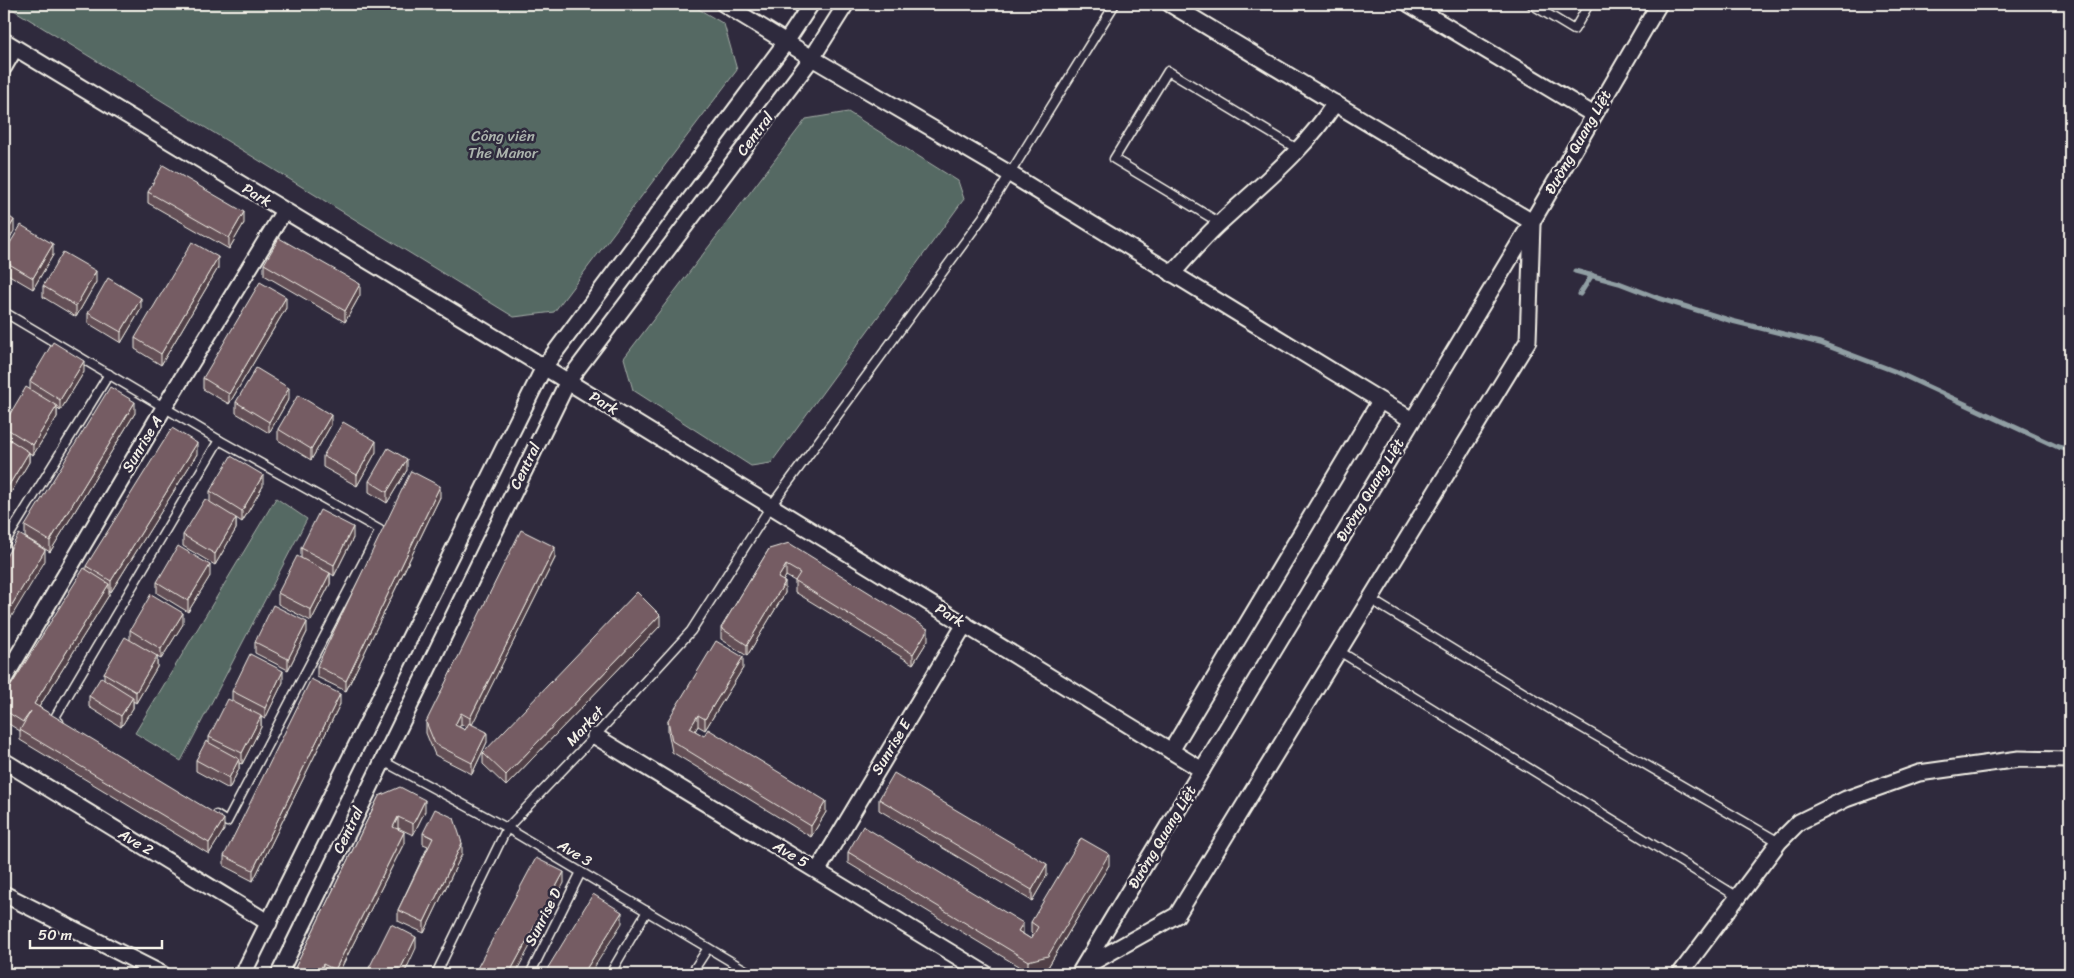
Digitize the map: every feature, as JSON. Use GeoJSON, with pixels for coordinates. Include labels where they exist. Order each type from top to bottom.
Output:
{"type":"FeatureCollection","features":[{"type":"Feature","properties":{"kind":"street"},"geometry":{"type":"LineString","coordinates":[[724,4],[1010,174],[1412,420]]}},
{"type":"Feature","properties":{"kind":"street","name":"Central"},"geometry":{"type":"LineString","coordinates":[[244,974],[544,367],[786,42],[811,4]]}},
{"type":"Feature","properties":{"kind":"street","name":"Central"},"geometry":{"type":"LineString","coordinates":[[279,974],[381,760],[568,381],[812,58],[846,4]]}},
{"type":"Feature","properties":{"kind":"street"},"geometry":{"type":"LineString","coordinates":[[1081,970],[1177,915],[1528,340],[1532,222],[1170,4]]}},
{"type":"Feature","properties":{"kind":"street"},"geometry":{"type":"LineString","coordinates":[[1409,4],[1594,115]]}},
{"type":"Feature","properties":{"kind":"street","name":"Đường Quang Liệt"},"geometry":{"type":"LineString","coordinates":[[1081,970],[1532,222],[1659,4]]}},
{"type":"Feature","properties":{"kind":"street"},"geometry":{"type":"LineString","coordinates":[[4,67],[10,45]]}},
{"type":"Feature","properties":{"kind":"street","name":"Park"},"geometry":{"type":"LineString","coordinates":[[10,45],[568,381],[1202,770]]}},
{"type":"Feature","properties":{"kind":"street"},"geometry":{"type":"LineString","coordinates":[[1172,274],[1220,223],[1300,150],[1320,127],[1335,103]]}},
{"type":"Feature","properties":{"kind":"street","name":"Sunrise A"},"geometry":{"type":"LineString","coordinates":[[4,679],[165,406],[284,211]]}},
{"type":"Feature","properties":{"kind":"street"},"geometry":{"type":"LineString","coordinates":[[1171,751],[1380,401]]}},
{"type":"Feature","properties":{"kind":"street","name":"Sunrise E"},"geometry":{"type":"LineString","coordinates":[[818,870],[965,624]]}},
{"type":"Feature","properties":{"kind":"street","name":"Ave 5"},"geometry":{"type":"LineString","coordinates":[[595,736],[986,974]]}},
{"type":"Feature","properties":{"kind":"street"},"geometry":{"type":"LineString","coordinates":[[1680,974],[1779,842],[1799,822],[1838,803],[1919,773],[2019,759],[2070,760]]}},
{"type":"Feature","properties":{"kind":"street","name":"Ave 2"},"geometry":{"type":"LineString","coordinates":[[4,761],[269,923]]}},
{"type":"Feature","properties":{"kind":"street"},"geometry":{"type":"LineString","coordinates":[[4,894],[162,974]]}},
{"type":"Feature","properties":{"kind":"lane","name":"Market"},"geometry":{"type":"LineString","coordinates":[[436,974],[507,828],[595,736],[690,630],[771,506],[983,217],[1115,4]]}},
{"type":"Feature","properties":{"kind":"lane"},"geometry":{"type":"LineString","coordinates":[[1531,4],[1574,30],[1589,4]]}},
{"type":"Feature","properties":{"kind":"lane"},"geometry":{"type":"LineString","coordinates":[[1220,223],[1114,159],[1168,71],[1300,150]]}},
{"type":"Feature","properties":{"kind":"lane"},"geometry":{"type":"LineString","coordinates":[[4,312],[220,440],[380,530],[227,822],[211,812]]}},
{"type":"Feature","properties":{"kind":"lane"},"geometry":{"type":"LineString","coordinates":[[4,544],[108,374]]}},
{"type":"Feature","properties":{"kind":"lane"},"geometry":{"type":"LineString","coordinates":[[62,724],[54,719],[220,440]]}},
{"type":"Feature","properties":{"kind":"lane"},"geometry":{"type":"LineString","coordinates":[[1370,599],[1560,715],[1779,842]]}},
{"type":"Feature","properties":{"kind":"lane"},"geometry":{"type":"LineString","coordinates":[[1338,651],[1738,897]]}},
{"type":"Feature","properties":{"kind":"lane","name":"Ave 3"},"geometry":{"type":"LineString","coordinates":[[381,760],[507,828],[752,974]]}},
{"type":"Feature","properties":{"kind":"lane","name":"Sunrise D"},"geometry":{"type":"LineString","coordinates":[[530,974],[581,872]]}},
{"type":"Feature","properties":{"kind":"lane"},"geometry":{"type":"LineString","coordinates":[[610,974],[647,911]]}},
{"type":"Feature","properties":{"kind":"lane"},"geometry":{"type":"LineString","coordinates":[[691,974],[708,948]]}},
{"type":"Feature","properties":{"kind":"green space","name":"Công viên The Manor"},"geometry":{"type":"Polygon","coordinates":[[[4,4],[690,4],[724,24],[737,70],[554,312],[514,317],[4,4]]]}},
{"type":"Feature","properties":{"kind":"green space"},"geometry":{"type":"Polygon","coordinates":[[[848,112],[958,181],[964,199],[771,463],[751,466],[633,390],[624,358],[806,119],[848,112]]]}},
{"type":"Feature","properties":{"kind":"green space"},"geometry":{"type":"Polygon","coordinates":[[[276,498],[307,519],[181,761],[135,733],[276,498]]]}},
{"type":"Feature","properties":{"kind":"building"},"geometry":{"type":"Polygon","coordinates":[[[163,165],[244,212],[229,238],[148,192],[163,165]]]}},
{"type":"Feature","properties":{"kind":"building"},"geometry":{"type":"Polygon","coordinates":[[[4,213],[14,220],[4,237],[4,213]]]}},
{"type":"Feature","properties":{"kind":"building"},"geometry":{"type":"Polygon","coordinates":[[[21,225],[53,244],[33,278],[4,261],[4,253],[21,225]]]}},
{"type":"Feature","properties":{"kind":"building"},"geometry":{"type":"Polygon","coordinates":[[[279,238],[360,284],[345,311],[264,264],[279,238]]]}},
{"type":"Feature","properties":{"kind":"building"},"geometry":{"type":"Polygon","coordinates":[[[192,242],[218,257],[161,354],[135,338],[192,242]]]}},
{"type":"Feature","properties":{"kind":"building"},"geometry":{"type":"Polygon","coordinates":[[[63,252],[96,271],[76,306],[43,286],[63,252]]]}},
{"type":"Feature","properties":{"kind":"building"},"geometry":{"type":"Polygon","coordinates":[[[108,278],[141,298],[121,332],[88,313],[108,278]]]}},
{"type":"Feature","properties":{"kind":"building"},"geometry":{"type":"Polygon","coordinates":[[[260,282],[286,297],[229,394],[203,378],[260,282]]]}},
{"type":"Feature","properties":{"kind":"building"},"geometry":{"type":"Polygon","coordinates":[[[4,313],[9,316],[4,325],[4,313]]]}},
{"type":"Feature","properties":{"kind":"building"},"geometry":{"type":"Polygon","coordinates":[[[53,342],[84,361],[60,400],[30,381],[53,342]]]}},
{"type":"Feature","properties":{"kind":"building"},"geometry":{"type":"Polygon","coordinates":[[[256,368],[289,388],[269,422],[236,402],[256,368]]]}},
{"type":"Feature","properties":{"kind":"building"},"geometry":{"type":"Polygon","coordinates":[[[26,387],[57,406],[33,445],[4,427],[26,387]]]}},
{"type":"Feature","properties":{"kind":"building"},"geometry":{"type":"Polygon","coordinates":[[[110,387],[135,402],[50,541],[25,526],[110,387]]]}},
{"type":"Feature","properties":{"kind":"building"},"geometry":{"type":"Polygon","coordinates":[[[298,395],[331,415],[311,449],[278,429],[298,395]]]}},
{"type":"Feature","properties":{"kind":"building"},"geometry":{"type":"Polygon","coordinates":[[[343,422],[376,441],[357,475],[323,456],[343,422]]]}},
{"type":"Feature","properties":{"kind":"building"},"geometry":{"type":"Polygon","coordinates":[[[172,428],[197,443],[111,581],[86,566],[172,428]]]}},
{"type":"Feature","properties":{"kind":"building"},"geometry":{"type":"Polygon","coordinates":[[[4,436],[29,452],[6,490],[4,489],[4,436]]]}},
{"type":"Feature","properties":{"kind":"building"},"geometry":{"type":"Polygon","coordinates":[[[388,448],[407,459],[387,492],[369,481],[388,448]]]}},
{"type":"Feature","properties":{"kind":"building"},"geometry":{"type":"Polygon","coordinates":[[[231,456],[263,475],[242,511],[210,491],[231,456]]]}},
{"type":"Feature","properties":{"kind":"building"},"geometry":{"type":"Polygon","coordinates":[[[411,471],[440,486],[346,681],[317,666],[411,471]]]}},
{"type":"Feature","properties":{"kind":"building"},"geometry":{"type":"Polygon","coordinates":[[[205,499],[236,518],[215,554],[183,535],[205,499]]]}},
{"type":"Feature","properties":{"kind":"building"},"geometry":{"type":"Polygon","coordinates":[[[320,510],[353,527],[334,565],[301,548],[320,510]]]}},
{"type":"Feature","properties":{"kind":"building"},"geometry":{"type":"Polygon","coordinates":[[[521,530],[555,547],[470,718],[461,713],[455,725],[465,730],[469,723],[487,732],[472,763],[435,744],[426,722],[521,530]]]}},
{"type":"Feature","properties":{"kind":"building"},"geometry":{"type":"Polygon","coordinates":[[[19,534],[45,550],[4,618],[4,560],[19,534]]]}},
{"type":"Feature","properties":{"kind":"building"},"geometry":{"type":"Polygon","coordinates":[[[789,543],[928,629],[913,654],[795,581],[800,573],[786,565],[778,578],[785,582],[747,645],[721,628],[769,549],[789,543]]]}},
{"type":"Feature","properties":{"kind":"building"},"geometry":{"type":"Polygon","coordinates":[[[178,546],[210,565],[188,601],[157,582],[178,546]]]}},
{"type":"Feature","properties":{"kind":"building"},"geometry":{"type":"Polygon","coordinates":[[[297,556],[330,573],[311,610],[278,593],[297,556]]]}},
{"type":"Feature","properties":{"kind":"building"},"geometry":{"type":"Polygon","coordinates":[[[84,568],[109,584],[34,704],[224,819],[209,843],[20,730],[31,711],[23,722],[4,710],[4,697],[84,568]]]}},
{"type":"Feature","properties":{"kind":"building"},"geometry":{"type":"Polygon","coordinates":[[[637,592],[660,615],[506,775],[483,753],[637,592]]]}},
{"type":"Feature","properties":{"kind":"building"},"geometry":{"type":"Polygon","coordinates":[[[151,594],[183,613],[161,649],[130,630],[151,594]]]}},
{"type":"Feature","properties":{"kind":"building"},"geometry":{"type":"Polygon","coordinates":[[[273,605],[307,622],[288,659],[255,642],[273,605]]]}},
{"type":"Feature","properties":{"kind":"building"},"geometry":{"type":"Polygon","coordinates":[[[125,637],[157,656],[136,692],[104,673],[125,637]]]}},
{"type":"Feature","properties":{"kind":"building"},"geometry":{"type":"Polygon","coordinates":[[[716,641],[743,657],[705,719],[698,715],[690,728],[704,736],[708,729],[826,801],[811,826],[672,741],[668,720],[716,641]]]}},
{"type":"Feature","properties":{"kind":"building"},"geometry":{"type":"Polygon","coordinates":[[[250,654],[283,671],[265,708],[232,691],[250,654]]]}},
{"type":"Feature","properties":{"kind":"building"},"geometry":{"type":"Polygon","coordinates":[[[101,677],[133,697],[121,716],[89,696],[101,677]]]}},
{"type":"Feature","properties":{"kind":"building"},"geometry":{"type":"Polygon","coordinates":[[[311,679],[340,694],[253,870],[224,856],[311,679]]]}},
{"type":"Feature","properties":{"kind":"building"},"geometry":{"type":"Polygon","coordinates":[[[228,699],[261,716],[242,753],[209,737],[228,699]]]}},
{"type":"Feature","properties":{"kind":"building"},"geometry":{"type":"Polygon","coordinates":[[[206,741],[239,759],[229,778],[196,760],[206,741]]]}},
{"type":"Feature","properties":{"kind":"building"},"geometry":{"type":"Polygon","coordinates":[[[894,773],[1047,864],[1032,890],[879,799],[894,773]]]}},
{"type":"Feature","properties":{"kind":"building"},"geometry":{"type":"Polygon","coordinates":[[[400,787],[425,800],[413,824],[398,817],[393,827],[404,832],[335,970],[323,964],[318,974],[292,974],[379,796],[400,787]]]}},
{"type":"Feature","properties":{"kind":"building"},"geometry":{"type":"Polygon","coordinates":[[[435,809],[454,818],[462,843],[424,922],[398,910],[433,838],[423,833],[435,809]]]}},
{"type":"Feature","properties":{"kind":"building"},"geometry":{"type":"Polygon","coordinates":[[[863,826],[1023,923],[1018,931],[1031,939],[1038,927],[1031,922],[1081,838],[1109,854],[1048,956],[1028,961],[848,852],[863,826]]]}},
{"type":"Feature","properties":{"kind":"building"},"geometry":{"type":"Polygon","coordinates":[[[536,858],[564,872],[509,974],[474,974],[536,858]]]}},
{"type":"Feature","properties":{"kind":"building"},"geometry":{"type":"Polygon","coordinates":[[[593,894],[622,912],[583,974],[544,974],[593,894]]]}},
{"type":"Feature","properties":{"kind":"building"},"geometry":{"type":"Polygon","coordinates":[[[391,924],[416,937],[398,974],[366,974],[391,924]]]}},
{"type":"Feature","properties":{"kind":"building"},"geometry":{"type":"Polygon","coordinates":[[[714,970],[721,974],[711,974],[714,970]]]}},
{"type":"Feature","properties":{"kind":"waterway"},"geometry":{"type":"LineString","coordinates":[[1575,271],[1619,283],[1658,298],[1732,321],[1820,343],[1894,371],[2058,447],[2070,450]]}},
{"type":"Feature","properties":{"kind":"waterway"},"geometry":{"type":"LineString","coordinates":[[1580,294],[1592,275]]}}]}
